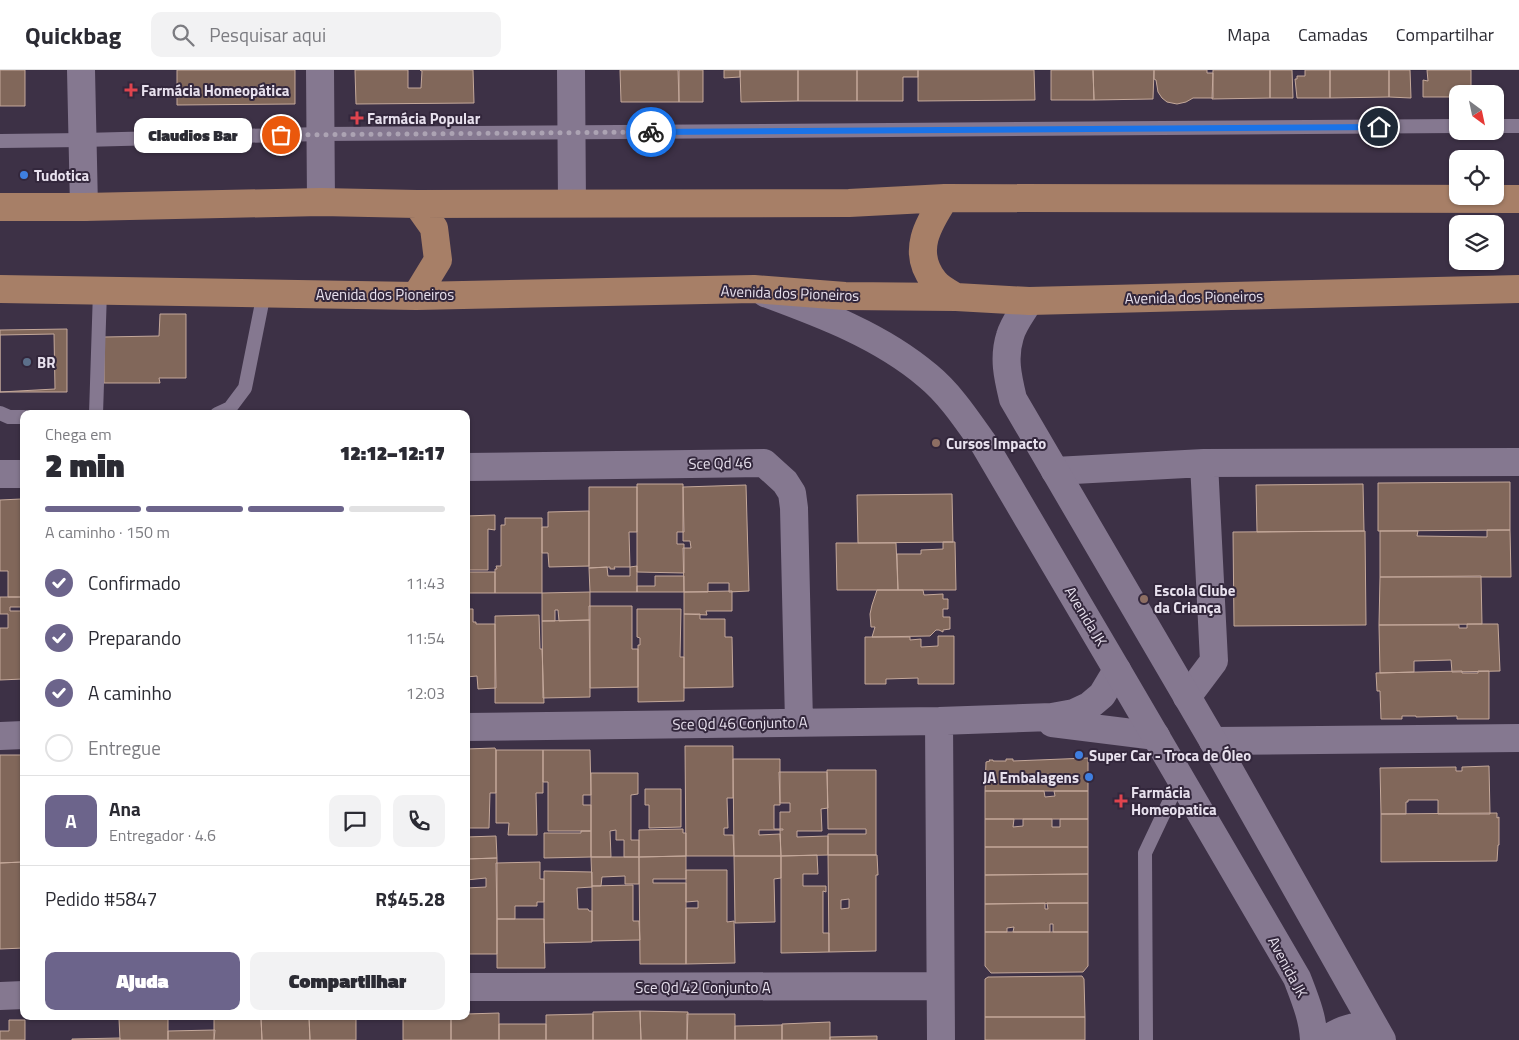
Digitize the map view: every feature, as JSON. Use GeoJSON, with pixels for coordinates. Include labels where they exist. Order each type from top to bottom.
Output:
{"type":"FeatureCollection","features":[{"type":"Feature","properties":{"kind":"main road"},"geometry":{"type":"LineString","coordinates":[[945,198],[925,234],[922,241],[922,249],[928,271],[935,283],[956,297]]}},
{"type":"Feature","properties":{"kind":"main road"},"geometry":{"type":"LineString","coordinates":[[0,207],[321,202],[417,204],[849,203],[945,198],[1519,199]]}},
{"type":"Feature","properties":{"kind":"main road"},"geometry":{"type":"LineString","coordinates":[[416,296],[438,260],[434,228],[417,204]]}},
{"type":"Feature","properties":{"kind":"main road","name":"Avenida dos Pioneiros"},"geometry":{"type":"LineString","coordinates":[[0,289],[416,296],[754,289],[845,296],[956,297],[1029,301],[1519,289]]}},
{"type":"Feature","properties":{"kind":"street"},"geometry":{"type":"LineString","coordinates":[[81,70],[84,207]]}},
{"type":"Feature","properties":{"kind":"street"},"geometry":{"type":"LineString","coordinates":[[320,70],[321,202]]}},
{"type":"Feature","properties":{"kind":"street"},"geometry":{"type":"LineString","coordinates":[[571,70],[572,203]]}},
{"type":"Feature","properties":{"kind":"street","name":"Avenida JK"},"geometry":{"type":"LineString","coordinates":[[754,289],[826,316],[881,343],[905,358],[929,377],[960,410],[984,444],[1297,978],[1314,1027],[1314,1040]]}},
{"type":"Feature","properties":{"kind":"street"},"geometry":{"type":"LineString","coordinates":[[1029,301],[1010,334],[1006,354],[1007,375],[1013,399],[1213,741],[1380,1037]]}},
{"type":"Feature","properties":{"kind":"street"},"geometry":{"type":"LineString","coordinates":[[1056,471],[1222,462],[1519,462]]}},
{"type":"Feature","properties":{"kind":"street","name":"Sce Qd 46"},"geometry":{"type":"LineString","coordinates":[[470,467],[764,463],[785,482],[792,493],[794,508],[799,722]]}},
{"type":"Feature","properties":{"kind":"street"},"geometry":{"type":"LineString","coordinates":[[1187,697],[1214,661],[1204,463]]}},
{"type":"Feature","properties":{"kind":"street"},"geometry":{"type":"LineString","coordinates":[[0,474],[20,474]]}},
{"type":"Feature","properties":{"kind":"street","name":"Sce Qd 46 Conjunto A"},"geometry":{"type":"LineString","coordinates":[[470,727],[939,721],[1052,717],[1074,713],[1089,706],[1102,695],[1117,670]]}},
{"type":"Feature","properties":{"kind":"street","name":"Sce Qd 46 Conjunto A"},"geometry":{"type":"LineString","coordinates":[[1013,718],[1156,736]]}},
{"type":"Feature","properties":{"kind":"street"},"geometry":{"type":"LineString","coordinates":[[939,721],[941,1040]]}},
{"type":"Feature","properties":{"kind":"street"},"geometry":{"type":"LineString","coordinates":[[0,736],[20,735]]}},
{"type":"Feature","properties":{"kind":"street"},"geometry":{"type":"LineString","coordinates":[[1213,741],[1519,738]]}},
{"type":"Feature","properties":{"kind":"street","name":"Sce Qd 42 Conjunto A"},"geometry":{"type":"LineString","coordinates":[[470,988],[940,986]]}},
{"type":"Feature","properties":{"kind":"street"},"geometry":{"type":"LineString","coordinates":[[0,996],[20,995]]}},
{"type":"Feature","properties":{"kind":"street"},"geometry":{"type":"LineString","coordinates":[[1326,1040],[1356,1027],[1364,1027],[1380,1037]]}},
{"type":"Feature","properties":{"kind":"lane"},"geometry":{"type":"LineString","coordinates":[[0,141],[320,134],[1449,126]]}},
{"type":"Feature","properties":{"kind":"lane"},"geometry":{"type":"LineString","coordinates":[[1504,126],[1519,126]]}},
{"type":"Feature","properties":{"kind":"lane"},"geometry":{"type":"LineString","coordinates":[[96,410],[100,291]]}},
{"type":"Feature","properties":{"kind":"lane"},"geometry":{"type":"LineString","coordinates":[[226,410],[230,408],[245,388],[264,293]]}},
{"type":"Feature","properties":{"kind":"lane"},"geometry":{"type":"LineString","coordinates":[[0,413],[9,417],[20,417]]}},
{"type":"Feature","properties":{"kind":"lane"},"geometry":{"type":"LineString","coordinates":[[1146,1040],[1145,853],[1180,779]]}},
{"type":"Feature","properties":{"kind":"building"},"geometry":{"type":"Polygon","coordinates":[[[0,70],[25,70],[25,106],[0,106],[0,70]]]}},
{"type":"Feature","properties":{"kind":"building"},"geometry":{"type":"Polygon","coordinates":[[[177,70],[295,70],[295,104],[177,105],[177,70]]]}},
{"type":"Feature","properties":{"kind":"building"},"geometry":{"type":"Polygon","coordinates":[[[355,70],[408,70],[408,88],[421,88],[422,71],[420,70],[473,70],[474,103],[356,104],[355,70]]]}},
{"type":"Feature","properties":{"kind":"building"},"geometry":{"type":"Polygon","coordinates":[[[620,70],[678,70],[679,102],[621,102],[620,70]]]}},
{"type":"Feature","properties":{"kind":"building"},"geometry":{"type":"Polygon","coordinates":[[[679,70],[703,70],[703,102],[679,102],[679,70]]]}},
{"type":"Feature","properties":{"kind":"building"},"geometry":{"type":"Polygon","coordinates":[[[724,70],[740,70],[740,77],[724,78],[724,70]]]}},
{"type":"Feature","properties":{"kind":"building"},"geometry":{"type":"Polygon","coordinates":[[[740,70],[798,70],[798,101],[741,102],[740,70]]]}},
{"type":"Feature","properties":{"kind":"building"},"geometry":{"type":"Polygon","coordinates":[[[798,70],[857,70],[857,101],[798,101],[798,70]]]}},
{"type":"Feature","properties":{"kind":"building"},"geometry":{"type":"Polygon","coordinates":[[[857,70],[918,70],[918,77],[903,77],[903,101],[857,101],[857,70]]]}},
{"type":"Feature","properties":{"kind":"building"},"geometry":{"type":"Polygon","coordinates":[[[918,70],[1034,70],[1035,100],[918,101],[918,70]]]}},
{"type":"Feature","properties":{"kind":"building"},"geometry":{"type":"Polygon","coordinates":[[[1051,70],[1093,70],[1094,100],[1051,100],[1051,70]]]}},
{"type":"Feature","properties":{"kind":"building"},"geometry":{"type":"Polygon","coordinates":[[[1093,70],[1154,70],[1153,99],[1094,100],[1093,70]]]}},
{"type":"Feature","properties":{"kind":"building"},"geometry":{"type":"Polygon","coordinates":[[[1154,70],[1207,70],[1207,73],[1213,73],[1213,98],[1193,98],[1177,104],[1167,102],[1158,92],[1156,80],[1154,79],[1154,70]]]}},
{"type":"Feature","properties":{"kind":"building"},"geometry":{"type":"Polygon","coordinates":[[[1213,70],[1270,70],[1270,98],[1212,99],[1213,70]]]}},
{"type":"Feature","properties":{"kind":"building"},"geometry":{"type":"Polygon","coordinates":[[[1270,70],[1292,70],[1293,98],[1270,98],[1270,70]]]}},
{"type":"Feature","properties":{"kind":"building"},"geometry":{"type":"Polygon","coordinates":[[[1305,70],[1330,70],[1330,98],[1297,98],[1295,79],[1297,79],[1297,76],[1305,76],[1305,70]]]}},
{"type":"Feature","properties":{"kind":"building"},"geometry":{"type":"Polygon","coordinates":[[[1330,70],[1389,70],[1389,97],[1330,98],[1330,70]]]}},
{"type":"Feature","properties":{"kind":"building"},"geometry":{"type":"Polygon","coordinates":[[[1389,70],[1410,70],[1411,98],[1389,97],[1389,70]]]}},
{"type":"Feature","properties":{"kind":"building"},"geometry":{"type":"Polygon","coordinates":[[[1427,70],[1471,70],[1471,85],[1449,85],[1449,97],[1423,97],[1423,80],[1428,81],[1427,70]]]}},
{"type":"Feature","properties":{"kind":"building"},"geometry":{"type":"Polygon","coordinates":[[[160,314],[186,314],[186,378],[159,378],[160,383],[104,383],[104,337],[159,336],[160,314]]]}},
{"type":"Feature","properties":{"kind":"building","name":"BR"},"geometry":{"type":"Polygon","coordinates":[[[67,329],[67,392],[0,392],[0,330],[67,329]]]}},
{"type":"Feature","properties":{"kind":"building","name":"BR"},"geometry":{"type":"Polygon","coordinates":[[[54,334],[55,389],[0,392],[0,335],[54,334]]]}},
{"type":"Feature","properties":{"kind":"building"},"geometry":{"type":"Polygon","coordinates":[[[1510,482],[1510,530],[1378,531],[1378,483],[1510,482]]]}},
{"type":"Feature","properties":{"kind":"building"},"geometry":{"type":"Polygon","coordinates":[[[637,484],[683,484],[684,532],[677,532],[677,544],[684,544],[684,573],[637,572],[637,484]]]}},
{"type":"Feature","properties":{"kind":"building"},"geometry":{"type":"Polygon","coordinates":[[[1363,484],[1364,531],[1257,532],[1256,485],[1363,484]]]}},
{"type":"Feature","properties":{"kind":"building"},"geometry":{"type":"Polygon","coordinates":[[[746,485],[749,591],[729,592],[729,583],[708,583],[708,592],[684,592],[683,548],[691,548],[690,541],[683,541],[683,487],[746,485]]]}},
{"type":"Feature","properties":{"kind":"building"},"geometry":{"type":"Polygon","coordinates":[[[589,487],[637,487],[637,532],[629,532],[630,567],[614,567],[615,569],[610,569],[610,567],[589,568],[589,487]]]}},
{"type":"Feature","properties":{"kind":"building"},"geometry":{"type":"Polygon","coordinates":[[[952,494],[953,542],[858,543],[857,495],[952,494]]]}},
{"type":"Feature","properties":{"kind":"building"},"geometry":{"type":"Polygon","coordinates":[[[20,499],[20,597],[8,597],[8,571],[0,571],[0,500],[20,499]]]}},
{"type":"Feature","properties":{"kind":"building"},"geometry":{"type":"Polygon","coordinates":[[[589,511],[589,566],[549,567],[548,553],[542,553],[542,527],[548,527],[548,512],[589,511]]]}},
{"type":"Feature","properties":{"kind":"building"},"geometry":{"type":"Polygon","coordinates":[[[495,515],[495,530],[488,529],[488,570],[470,570],[470,516],[495,515]]]}},
{"type":"Feature","properties":{"kind":"building"},"geometry":{"type":"Polygon","coordinates":[[[505,518],[542,518],[542,593],[495,593],[495,569],[497,569],[496,566],[501,566],[501,525],[505,525],[505,518]]]}},
{"type":"Feature","properties":{"kind":"building"},"geometry":{"type":"Polygon","coordinates":[[[1487,530],[1510,530],[1511,577],[1380,577],[1380,531],[1418,531],[1417,536],[1487,537],[1487,530]]]}},
{"type":"Feature","properties":{"kind":"building"},"geometry":{"type":"Polygon","coordinates":[[[1365,531],[1366,625],[1234,626],[1233,532],[1365,531]]]}},
{"type":"Feature","properties":{"kind":"building"},"geometry":{"type":"Polygon","coordinates":[[[943,542],[955,542],[956,590],[898,590],[897,554],[921,554],[921,550],[943,549],[943,542]]]}},
{"type":"Feature","properties":{"kind":"building"},"geometry":{"type":"Polygon","coordinates":[[[836,543],[896,543],[898,590],[837,590],[836,543]]]}},
{"type":"Feature","properties":{"kind":"building"},"geometry":{"type":"Polygon","coordinates":[[[637,566],[637,592],[590,592],[589,568],[607,567],[608,576],[630,576],[630,567],[637,566]]]}},
{"type":"Feature","properties":{"kind":"building"},"geometry":{"type":"Polygon","coordinates":[[[470,572],[495,572],[495,593],[470,593],[470,572]]]}},
{"type":"Feature","properties":{"kind":"building"},"geometry":{"type":"Polygon","coordinates":[[[655,576],[684,576],[684,592],[637,592],[637,586],[655,586],[655,576]]]}},
{"type":"Feature","properties":{"kind":"building"},"geometry":{"type":"Polygon","coordinates":[[[1481,576],[1482,624],[1379,625],[1380,577],[1481,576]]]}},
{"type":"Feature","properties":{"kind":"building"},"geometry":{"type":"Polygon","coordinates":[[[877,590],[923,590],[924,595],[943,594],[943,599],[948,599],[948,609],[943,609],[943,617],[950,617],[950,629],[943,630],[943,632],[936,630],[930,636],[872,637],[875,627],[871,627],[870,614],[877,590]]]}},
{"type":"Feature","properties":{"kind":"building"},"geometry":{"type":"Polygon","coordinates":[[[732,591],[732,611],[706,611],[707,615],[684,614],[684,592],[732,591]]]}},
{"type":"Feature","properties":{"kind":"building"},"geometry":{"type":"Polygon","coordinates":[[[590,592],[590,620],[559,621],[558,610],[555,610],[555,621],[542,621],[542,593],[590,592]]]}},
{"type":"Feature","properties":{"kind":"building"},"geometry":{"type":"Polygon","coordinates":[[[0,597],[20,597],[20,607],[10,607],[10,611],[20,611],[20,679],[0,680],[0,628],[8,628],[8,614],[0,614],[0,597]]]}},
{"type":"Feature","properties":{"kind":"building"},"geometry":{"type":"Polygon","coordinates":[[[589,606],[632,606],[632,649],[638,649],[638,687],[590,688],[589,606]]]}},
{"type":"Feature","properties":{"kind":"building"},"geometry":{"type":"Polygon","coordinates":[[[470,609],[473,609],[473,622],[476,622],[476,624],[495,624],[496,688],[478,689],[477,676],[470,677],[470,609]]]}},
{"type":"Feature","properties":{"kind":"building"},"geometry":{"type":"Polygon","coordinates":[[[637,609],[681,609],[680,657],[684,657],[684,701],[638,702],[638,645],[640,645],[640,638],[637,637],[637,609]]]}},
{"type":"Feature","properties":{"kind":"building"},"geometry":{"type":"Polygon","coordinates":[[[684,614],[700,614],[700,619],[725,619],[725,637],[732,637],[733,687],[684,688],[684,614]]]}},
{"type":"Feature","properties":{"kind":"building"},"geometry":{"type":"Polygon","coordinates":[[[539,615],[544,703],[495,703],[495,616],[539,615]]]}},
{"type":"Feature","properties":{"kind":"building"},"geometry":{"type":"Polygon","coordinates":[[[590,620],[590,697],[543,698],[542,621],[590,620]]]}},
{"type":"Feature","properties":{"kind":"building"},"geometry":{"type":"Polygon","coordinates":[[[1467,624],[1498,624],[1500,671],[1452,672],[1451,660],[1414,661],[1414,672],[1380,673],[1379,625],[1459,625],[1459,628],[1467,628],[1467,624]]]}},
{"type":"Feature","properties":{"kind":"building"},"geometry":{"type":"Polygon","coordinates":[[[938,636],[954,636],[954,684],[918,684],[918,678],[886,679],[886,684],[865,684],[865,637],[910,637],[910,640],[921,639],[921,647],[938,646],[938,636]]]}},
{"type":"Feature","properties":{"kind":"building"},"geometry":{"type":"Polygon","coordinates":[[[1462,671],[1462,673],[1478,673],[1478,671],[1489,671],[1489,719],[1457,719],[1457,716],[1402,716],[1402,719],[1381,719],[1380,691],[1377,691],[1376,673],[1462,671]]]}},
{"type":"Feature","properties":{"kind":"building"},"geometry":{"type":"Polygon","coordinates":[[[685,746],[733,746],[733,798],[727,798],[728,828],[724,828],[724,835],[733,835],[734,856],[686,856],[685,746]]]}},
{"type":"Feature","properties":{"kind":"building"},"geometry":{"type":"Polygon","coordinates":[[[495,748],[496,750],[496,793],[490,793],[489,828],[470,828],[470,749],[495,748]]]}},
{"type":"Feature","properties":{"kind":"building"},"geometry":{"type":"Polygon","coordinates":[[[496,750],[543,750],[543,793],[536,793],[537,835],[508,835],[509,823],[496,823],[496,750]]]}},
{"type":"Feature","properties":{"kind":"building"},"geometry":{"type":"Polygon","coordinates":[[[543,750],[590,750],[591,795],[583,795],[583,805],[591,805],[591,831],[548,831],[548,782],[543,782],[543,750]]]}},
{"type":"Feature","properties":{"kind":"building"},"geometry":{"type":"Polygon","coordinates":[[[0,755],[20,755],[20,862],[0,863],[0,755]]]}},
{"type":"Feature","properties":{"kind":"building"},"geometry":{"type":"Polygon","coordinates":[[[1088,758],[1088,791],[985,791],[986,762],[989,760],[1088,758]]]}},
{"type":"Feature","properties":{"kind":"building"},"geometry":{"type":"Polygon","coordinates":[[[733,759],[780,759],[780,805],[774,805],[774,829],[780,830],[759,830],[759,835],[780,834],[781,856],[734,856],[733,759]]]}},
{"type":"Feature","properties":{"kind":"building"},"geometry":{"type":"Polygon","coordinates":[[[1489,766],[1490,814],[1438,814],[1438,800],[1408,800],[1406,802],[1406,814],[1381,814],[1380,768],[1456,767],[1456,771],[1462,771],[1462,767],[1489,766]]]}},
{"type":"Feature","properties":{"kind":"building"},"geometry":{"type":"Polygon","coordinates":[[[827,770],[876,770],[876,855],[828,855],[828,834],[866,834],[866,829],[828,829],[827,770]]]}},
{"type":"Feature","properties":{"kind":"building"},"geometry":{"type":"Polygon","coordinates":[[[779,772],[827,772],[828,808],[821,809],[822,831],[797,831],[797,837],[828,836],[828,855],[781,856],[780,830],[783,829],[780,829],[780,812],[790,812],[790,803],[780,803],[779,772]]]}},
{"type":"Feature","properties":{"kind":"building"},"geometry":{"type":"Polygon","coordinates":[[[591,773],[638,773],[638,794],[631,795],[631,840],[639,840],[639,857],[624,857],[624,840],[616,840],[616,830],[610,831],[611,857],[591,857],[591,773]]]}},
{"type":"Feature","properties":{"kind":"building"},"geometry":{"type":"Polygon","coordinates":[[[645,789],[681,789],[681,827],[649,828],[649,805],[645,805],[645,789]]]}},
{"type":"Feature","properties":{"kind":"building"},"geometry":{"type":"Polygon","coordinates":[[[985,791],[1044,791],[1045,797],[1055,796],[1054,791],[1088,791],[1088,819],[985,819],[985,791]]]}},
{"type":"Feature","properties":{"kind":"building"},"geometry":{"type":"Polygon","coordinates":[[[1497,813],[1497,818],[1499,817],[1499,845],[1497,861],[1381,862],[1381,814],[1497,813]]]}},
{"type":"Feature","properties":{"kind":"building"},"geometry":{"type":"Polygon","coordinates":[[[985,819],[1014,819],[1013,827],[1023,826],[1023,819],[1052,819],[1052,827],[1060,827],[1060,819],[1088,819],[1088,847],[985,847],[985,819]]]}},
{"type":"Feature","properties":{"kind":"building"},"geometry":{"type":"Polygon","coordinates":[[[683,829],[683,833],[686,833],[686,856],[639,857],[639,830],[683,829]]]}},
{"type":"Feature","properties":{"kind":"building"},"geometry":{"type":"Polygon","coordinates":[[[581,831],[591,831],[591,857],[544,858],[544,833],[581,833],[581,831]]]}},
{"type":"Feature","properties":{"kind":"building"},"geometry":{"type":"Polygon","coordinates":[[[496,836],[497,858],[470,859],[470,837],[496,836]]]}},
{"type":"Feature","properties":{"kind":"building"},"geometry":{"type":"Polygon","coordinates":[[[985,847],[1088,847],[1088,874],[985,875],[985,847]]]}},
{"type":"Feature","properties":{"kind":"building"},"geometry":{"type":"Polygon","coordinates":[[[817,855],[818,874],[803,874],[803,886],[826,886],[826,892],[823,891],[823,933],[829,933],[829,952],[781,953],[781,856],[817,855]]]}},
{"type":"Feature","properties":{"kind":"building"},"geometry":{"type":"Polygon","coordinates":[[[828,855],[877,855],[876,951],[829,952],[828,855]],[[849,899],[841,900],[841,909],[849,908],[849,899]]]}},
{"type":"Feature","properties":{"kind":"building"},"geometry":{"type":"Polygon","coordinates":[[[686,856],[686,879],[653,879],[653,883],[686,883],[686,964],[640,964],[639,857],[686,856]]]}},
{"type":"Feature","properties":{"kind":"building"},"geometry":{"type":"Polygon","coordinates":[[[734,856],[781,856],[781,878],[774,879],[775,922],[735,923],[734,856]]]}},
{"type":"Feature","properties":{"kind":"building"},"geometry":{"type":"Polygon","coordinates":[[[591,857],[639,857],[639,884],[625,884],[625,876],[602,877],[601,886],[592,886],[591,857]]]}},
{"type":"Feature","properties":{"kind":"building"},"geometry":{"type":"Polygon","coordinates":[[[497,858],[497,954],[470,954],[470,888],[486,887],[486,878],[470,880],[470,859],[497,858]]]}},
{"type":"Feature","properties":{"kind":"building"},"geometry":{"type":"Polygon","coordinates":[[[20,862],[20,948],[0,949],[0,863],[20,862]]]}},
{"type":"Feature","properties":{"kind":"building"},"geometry":{"type":"Polygon","coordinates":[[[540,862],[540,879],[544,879],[544,902],[537,902],[537,906],[515,906],[515,919],[497,919],[496,863],[540,862]]]}},
{"type":"Feature","properties":{"kind":"building"},"geometry":{"type":"Polygon","coordinates":[[[686,870],[727,870],[727,922],[734,921],[735,963],[686,964],[686,908],[698,908],[698,901],[686,902],[686,870]]]}},
{"type":"Feature","properties":{"kind":"building"},"geometry":{"type":"Polygon","coordinates":[[[544,871],[592,872],[592,887],[577,888],[578,909],[592,911],[592,942],[544,943],[544,871]]]}},
{"type":"Feature","properties":{"kind":"building"},"geometry":{"type":"Polygon","coordinates":[[[1088,874],[1088,903],[985,904],[985,875],[1088,874]]]}},
{"type":"Feature","properties":{"kind":"building"},"geometry":{"type":"Polygon","coordinates":[[[633,885],[633,921],[639,921],[640,940],[592,941],[592,886],[633,885]]]}},
{"type":"Feature","properties":{"kind":"building"},"geometry":{"type":"Polygon","coordinates":[[[1045,903],[1045,909],[1048,909],[1047,903],[1088,903],[1088,932],[1053,932],[1053,924],[1050,924],[1050,932],[1013,932],[1014,927],[1007,928],[1007,932],[985,932],[985,904],[1045,903]]]}},
{"type":"Feature","properties":{"kind":"building"},"geometry":{"type":"Polygon","coordinates":[[[497,919],[544,919],[545,968],[497,968],[497,919]]]}},
{"type":"Feature","properties":{"kind":"building"},"geometry":{"type":"Polygon","coordinates":[[[985,932],[1088,932],[1088,966],[1083,972],[991,973],[985,966],[985,932]]]}},
{"type":"Feature","properties":{"kind":"building"},"geometry":{"type":"Polygon","coordinates":[[[1082,976],[1084,979],[1085,1017],[985,1017],[985,979],[988,977],[1082,976]]]}},
{"type":"Feature","properties":{"kind":"building"},"geometry":{"type":"Polygon","coordinates":[[[640,1011],[688,1012],[687,1040],[641,1040],[640,1011]]]}},
{"type":"Feature","properties":{"kind":"building"},"geometry":{"type":"Polygon","coordinates":[[[640,1011],[641,1040],[593,1040],[593,1012],[640,1011]]]}},
{"type":"Feature","properties":{"kind":"building"},"geometry":{"type":"Polygon","coordinates":[[[499,1013],[499,1040],[451,1040],[451,1020],[470,1020],[470,1014],[499,1013]]]}},
{"type":"Feature","properties":{"kind":"building"},"geometry":{"type":"Polygon","coordinates":[[[593,1014],[593,1040],[546,1040],[546,1015],[593,1014]]]}},
{"type":"Feature","properties":{"kind":"building"},"geometry":{"type":"Polygon","coordinates":[[[687,1014],[735,1014],[735,1040],[687,1040],[687,1014]]]}},
{"type":"Feature","properties":{"kind":"building"},"geometry":{"type":"Polygon","coordinates":[[[985,1017],[1085,1017],[1085,1040],[985,1040],[985,1017]]]}},
{"type":"Feature","properties":{"kind":"building"},"geometry":{"type":"Polygon","coordinates":[[[9,1020],[25,1020],[25,1040],[0,1040],[0,1031],[9,1031],[9,1020]]]}},
{"type":"Feature","properties":{"kind":"building"},"geometry":{"type":"Polygon","coordinates":[[[119,1020],[168,1020],[168,1040],[120,1040],[119,1020]]]}},
{"type":"Feature","properties":{"kind":"building"},"geometry":{"type":"Polygon","coordinates":[[[214,1020],[261,1020],[262,1040],[214,1040],[214,1020]]]}},
{"type":"Feature","properties":{"kind":"building"},"geometry":{"type":"Polygon","coordinates":[[[261,1020],[309,1020],[310,1040],[262,1040],[261,1020]]]}},
{"type":"Feature","properties":{"kind":"building"},"geometry":{"type":"Polygon","coordinates":[[[309,1020],[356,1020],[356,1040],[310,1040],[309,1020]]]}},
{"type":"Feature","properties":{"kind":"building"},"geometry":{"type":"Polygon","coordinates":[[[403,1020],[451,1020],[451,1040],[403,1040],[403,1020]]]}},
{"type":"Feature","properties":{"kind":"building"},"geometry":{"type":"Polygon","coordinates":[[[830,1022],[830,1040],[782,1040],[782,1024],[830,1022]]]}},
{"type":"Feature","properties":{"kind":"building"},"geometry":{"type":"Polygon","coordinates":[[[499,1024],[546,1024],[546,1040],[499,1040],[499,1024]]]}},
{"type":"Feature","properties":{"kind":"building"},"geometry":{"type":"Polygon","coordinates":[[[782,1025],[782,1040],[735,1040],[735,1026],[782,1025]]]}},
{"type":"Feature","properties":{"kind":"building"},"geometry":{"type":"Polygon","coordinates":[[[215,1030],[214,1040],[168,1040],[168,1031],[215,1030]]]}},
{"type":"Feature","properties":{"kind":"building"},"geometry":{"type":"Polygon","coordinates":[[[877,1036],[877,1040],[830,1040],[830,1037],[877,1036]]]}},
{"type":"Feature","properties":{"kind":"building"},"geometry":{"type":"Polygon","coordinates":[[[120,1038],[120,1040],[72,1040],[72,1039],[120,1038]]]}},
{"type":"Feature","properties":{"kind":"way so far"},"geometry":{"type":"LineString","coordinates":[[281,135],[651,132]]}},
{"type":"Feature","properties":{"kind":"place","name":"Farmácia Homeopática"},"geometry":{"type":"Point","coordinates":[131,90]}},
{"type":"Feature","properties":{"kind":"place","name":"Farmácia Popular"},"geometry":{"type":"Point","coordinates":[357,118]}},
{"type":"Feature","properties":{"kind":"place","name":"Claudios Bar"},"geometry":{"type":"Point","coordinates":[281,135]}},
{"type":"Feature","properties":{"kind":"place","name":"Tudotica"},"geometry":{"type":"Point","coordinates":[24,175]}},
{"type":"Feature","properties":{"kind":"place","name":"BR"},"geometry":{"type":"Point","coordinates":[27,362]}},
{"type":"Feature","properties":{"kind":"place","name":"Cursos Impacto"},"geometry":{"type":"Point","coordinates":[936,443]}},
{"type":"Feature","properties":{"kind":"place","name":"Escola Clube da Criança"},"geometry":{"type":"Point","coordinates":[1144,599]}},
{"type":"Feature","properties":{"kind":"place","name":"Super Car - Troca de Óleo"},"geometry":{"type":"Point","coordinates":[1079,755]}},
{"type":"Feature","properties":{"kind":"place","name":"JA Embalagens"},"geometry":{"type":"Point","coordinates":[1089,777]}},
{"type":"Feature","properties":{"kind":"place","name":"Farmácia Homeopatica"},"geometry":{"type":"Point","coordinates":[1121,801]}},
{"type":"Feature","properties":{"kind":"route"},"geometry":{"type":"LineString","coordinates":[[651,132],[1379,127]]}}]}
